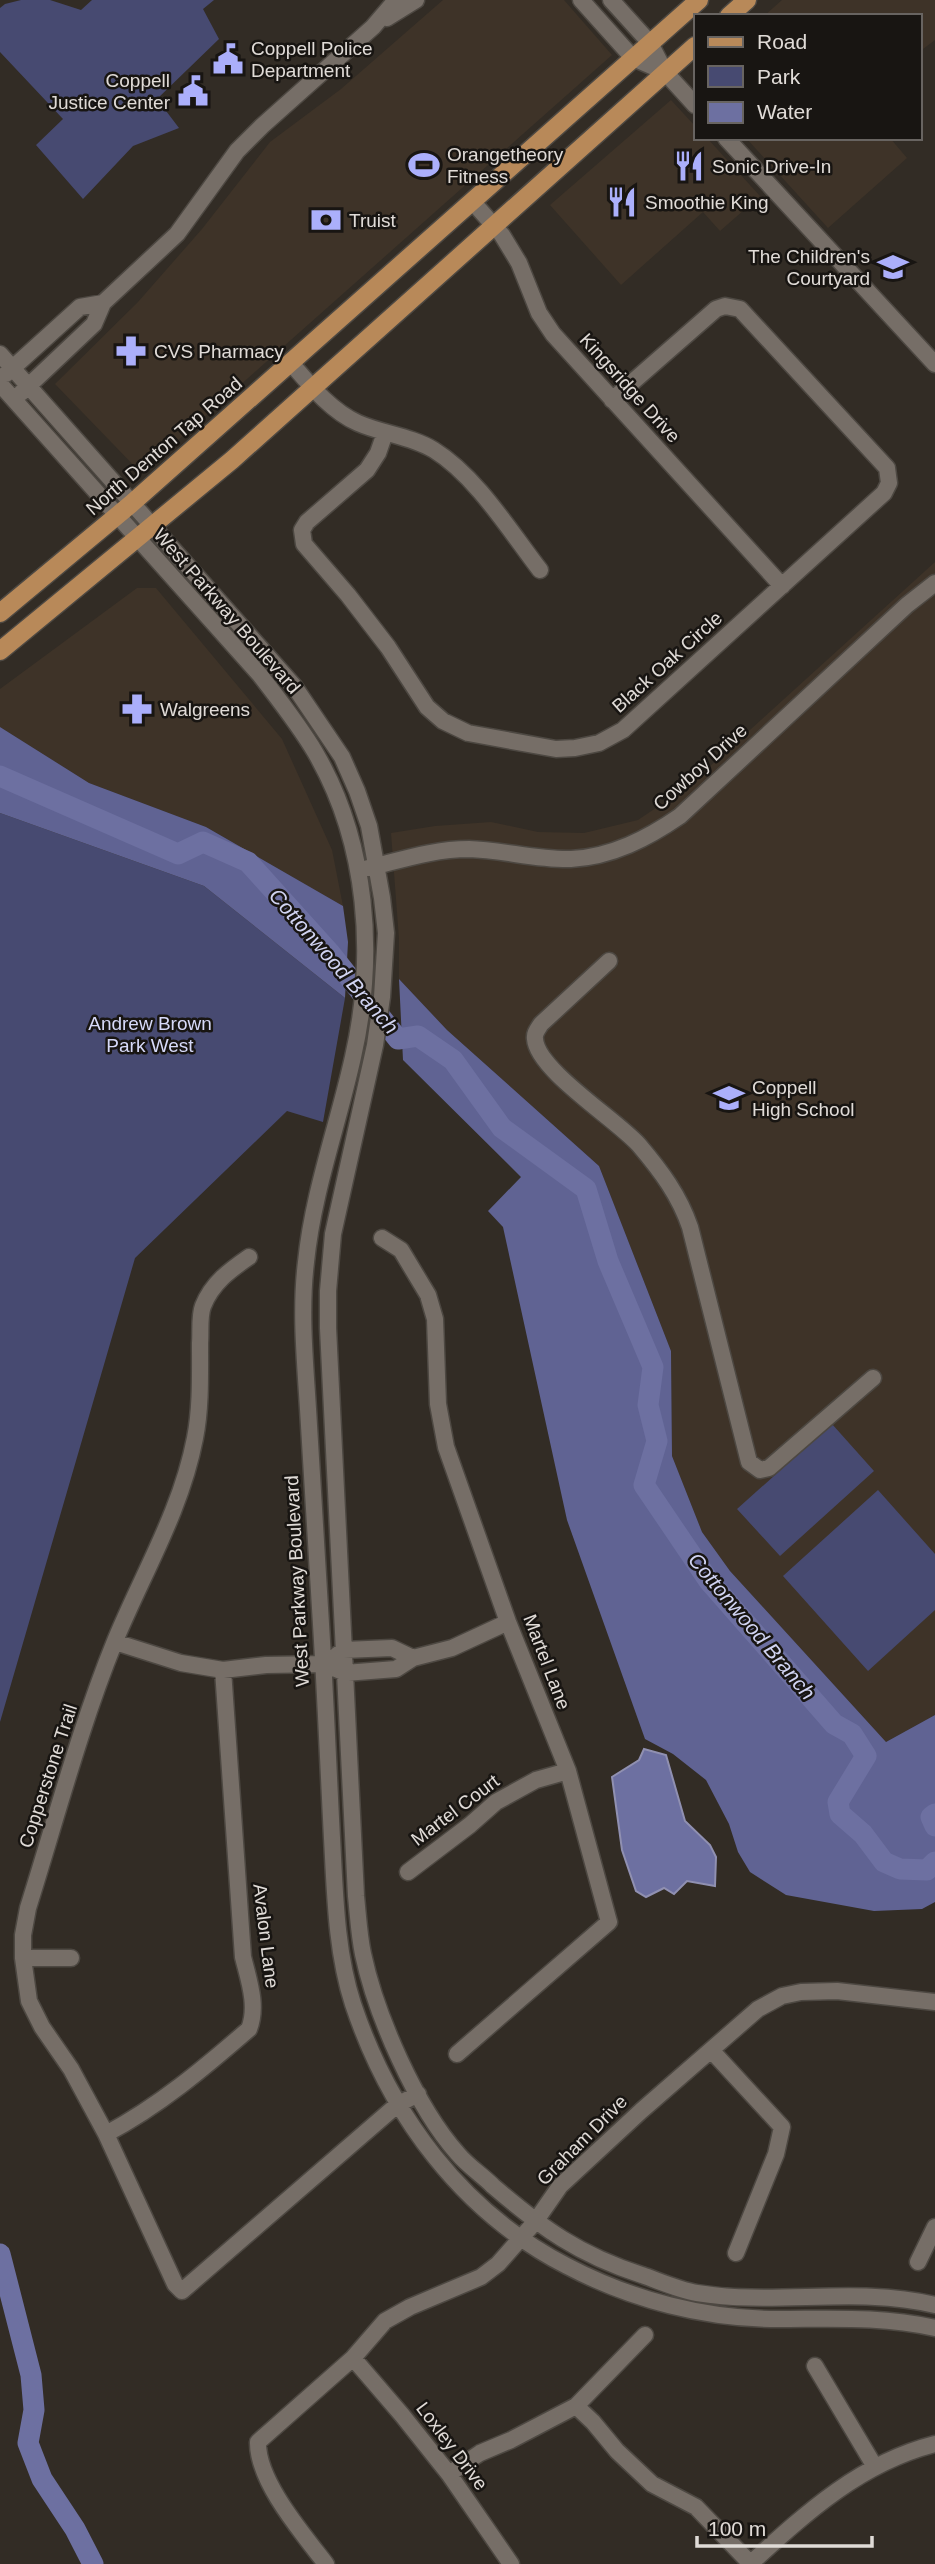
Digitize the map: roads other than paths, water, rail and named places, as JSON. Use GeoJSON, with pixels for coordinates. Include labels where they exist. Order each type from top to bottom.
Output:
{"type":"FeatureCollection","features":[{"type":"Feature","properties":{"kind":"main road","name":"North Denton Tap Road"},"geometry":{"type":"LineString","coordinates":[[0,613],[124,510],[699,0]]}},
{"type":"Feature","properties":{"kind":"main road"},"geometry":{"type":"LineString","coordinates":[[731,14],[747,0]]}},
{"type":"Feature","properties":{"kind":"main road"},"geometry":{"type":"LineString","coordinates":[[0,651],[232,460],[694,47]]}},
{"type":"Feature","properties":{"kind":"street"},"geometry":{"type":"LineString","coordinates":[[14,399],[94,324],[103,303],[177,234],[225,166],[254,134],[373,27],[396,0]]}},
{"type":"Feature","properties":{"kind":"street"},"geometry":{"type":"LineString","coordinates":[[373,27],[416,0]]}},
{"type":"Feature","properties":{"kind":"street"},"geometry":{"type":"LineString","coordinates":[[581,0],[633,58],[665,72]]}},
{"type":"Feature","properties":{"kind":"street"},"geometry":{"type":"LineString","coordinates":[[611,0],[650,43],[665,72],[694,104]]}},
{"type":"Feature","properties":{"kind":"street"},"geometry":{"type":"LineString","coordinates":[[728,140],[935,364]]}},
{"type":"Feature","properties":{"kind":"street","name":"Kingsridge Drive"},"geometry":{"type":"LineString","coordinates":[[472,201],[493,225],[519,263],[538,313],[553,334],[782,586]]}},
{"type":"Feature","properties":{"kind":"street"},"geometry":{"type":"LineString","coordinates":[[103,303],[80,307],[0,382],[124,510]]}},
{"type":"Feature","properties":{"kind":"street","name":"Black Oak Circle"},"geometry":{"type":"LineString","coordinates":[[385,433],[378,453],[367,470],[307,522],[302,530],[304,544],[348,594],[388,647],[427,707],[443,721],[468,733],[556,749],[575,748],[599,743],[623,730],[884,493],[889,483],[887,468],[740,309],[725,306],[716,309],[612,400]]}},
{"type":"Feature","properties":{"kind":"street"},"geometry":{"type":"LineString","coordinates":[[0,354],[124,510]]}},
{"type":"Feature","properties":{"kind":"street"},"geometry":{"type":"LineString","coordinates":[[290,363],[321,397],[355,422],[420,443],[451,463],[501,519],[540,570]]}},
{"type":"Feature","properties":{"kind":"street","name":"West Parkway Boulevard"},"geometry":{"type":"LineString","coordinates":[[124,510],[151,527],[294,686],[342,757],[369,826],[378,866],[386,933],[382,997],[375,1045],[333,1234],[328,1291],[356,1896],[363,1954],[379,2008],[400,2061],[458,2155],[535,2222],[567,2244],[614,2266],[696,2293],[769,2298],[877,2296],[935,2305]]}},
{"type":"Feature","properties":{"kind":"street","name":"West Parkway Boulevard"},"geometry":{"type":"LineString","coordinates":[[124,510],[137,539],[260,675],[301,731],[331,783],[359,870],[365,917],[358,1026],[354,1053],[313,1214],[305,1265],[303,1330],[324,1664],[336,1916],[352,2001],[397,2105],[439,2165],[478,2204],[520,2238],[563,2265],[610,2287],[657,2302],[710,2314],[776,2319],[835,2317],[902,2320],[935,2328]]}},
{"type":"Feature","properties":{"kind":"street","name":"Cowboy Drive"},"geometry":{"type":"LineString","coordinates":[[359,870],[450,850],[470,849],[572,859],[611,852],[651,836],[680,816],[907,605],[935,583]]}},
{"type":"Feature","properties":{"kind":"street"},"geometry":{"type":"LineString","coordinates":[[609,961],[541,1024],[535,1033],[537,1047],[552,1069],[637,1143],[662,1173],[678,1198],[693,1238],[749,1462],[760,1470],[769,1468],[873,1378]]}},
{"type":"Feature","properties":{"kind":"street","name":"Martel Lane"},"geometry":{"type":"LineString","coordinates":[[382,1238],[401,1250],[428,1295],[435,1320],[438,1404],[446,1447],[508,1622],[568,1771],[608,1922],[457,2053]]}},
{"type":"Feature","properties":{"kind":"street","name":"Copperstone Trail"},"geometry":{"type":"LineString","coordinates":[[249,1257],[227,1272],[211,1289],[201,1309],[196,1436],[185,1481],[173,1518],[150,1559],[115,1642],[28,1908],[23,1935],[23,1958],[29,2001],[37,2018],[71,2069],[106,2134],[147,2227],[175,2284],[182,2291],[397,2105],[418,2094]]}},
{"type":"Feature","properties":{"kind":"street"},"geometry":{"type":"LineString","coordinates":[[115,1642],[181,1663],[223,1670],[266,1665],[324,1664],[345,1673],[396,1669],[413,1658],[452,1648],[508,1622]]}},
{"type":"Feature","properties":{"kind":"street"},"geometry":{"type":"LineString","coordinates":[[324,1664],[344,1650],[392,1648],[413,1658]]}},
{"type":"Feature","properties":{"kind":"street","name":"Avalon Lane"},"geometry":{"type":"LineString","coordinates":[[106,2134],[164,2099],[249,2029],[254,2017],[253,1998],[243,1958],[223,1670]]}},
{"type":"Feature","properties":{"kind":"street","name":"Martel Court"},"geometry":{"type":"LineString","coordinates":[[408,1872],[496,1802],[536,1780],[568,1771]]}},
{"type":"Feature","properties":{"kind":"street"},"geometry":{"type":"LineString","coordinates":[[23,1958],[71,1958]]}},
{"type":"Feature","properties":{"kind":"street","name":"Graham Drive"},"geometry":{"type":"LineString","coordinates":[[326,2564],[275,2494],[258,2454],[258,2442],[353,2358],[385,2321],[410,2307],[481,2277],[498,2264],[535,2222],[560,2186],[758,2009],[782,1996],[801,1992],[837,1991],[935,2002]]}},
{"type":"Feature","properties":{"kind":"street"},"geometry":{"type":"LineString","coordinates":[[711,2050],[782,2127],[776,2154],[736,2253]]}},
{"type":"Feature","properties":{"kind":"street"},"geometry":{"type":"LineString","coordinates":[[918,2262],[935,2227]]}},
{"type":"Feature","properties":{"kind":"street"},"geometry":{"type":"LineString","coordinates":[[449,2474],[480,2453],[576,2406],[645,2335]]}},
{"type":"Feature","properties":{"kind":"street","name":"Loxley Drive"},"geometry":{"type":"LineString","coordinates":[[353,2358],[449,2474],[511,2564]]}},
{"type":"Feature","properties":{"kind":"street"},"geometry":{"type":"LineString","coordinates":[[815,2366],[875,2467]]}},
{"type":"Feature","properties":{"kind":"street"},"geometry":{"type":"LineString","coordinates":[[576,2406],[652,2484],[696,2507],[750,2564],[818,2502],[875,2467],[908,2451],[935,2444]]}},
{"type":"Feature","properties":{"kind":"water"},"geometry":{"type":"Polygon","coordinates":[[[644,1749],[666,1755],[685,1821],[710,1845],[716,1857],[715,1886],[687,1881],[674,1894],[664,1888],[646,1897],[636,1891],[622,1850],[612,1777],[639,1760],[644,1749]]]}},
{"type":"Feature","properties":{"kind":"waterway","name":"Cottonwood Branch"},"geometry":{"type":"LineString","coordinates":[[0,776],[178,854],[203,842],[248,862],[330,953],[398,1039],[418,1036],[453,1060],[502,1128],[586,1189],[608,1261],[653,1367],[648,1405],[657,1441],[644,1485],[709,1581],[834,1724],[852,1734],[866,1756],[838,1802],[840,1814],[863,1834],[884,1862],[900,1869],[927,1870],[935,1862]]}},
{"type":"Feature","properties":{"kind":"waterway","name":"Cottonwood Branch"},"geometry":{"type":"LineString","coordinates":[[935,1814],[931,1817],[935,1826]]}},
{"type":"Feature","properties":{"kind":"waterway"},"geometry":{"type":"LineString","coordinates":[[0,2254],[31,2375],[34,2410],[28,2443],[42,2479],[75,2529],[93,2564]]}},
{"type":"Feature","properties":{"kind":"place","name":"Coppell Police Department"},"geometry":{"type":"Point","coordinates":[228,59]}},
{"type":"Feature","properties":{"kind":"place","name":"Coppell Justice Center"},"geometry":{"type":"Point","coordinates":[193,91]}},
{"type":"Feature","properties":{"kind":"place","name":"Orangetheory Fitness"},"geometry":{"type":"Point","coordinates":[424,165]}},
{"type":"Feature","properties":{"kind":"place","name":"Sonic Drive-In"},"geometry":{"type":"Point","coordinates":[689,166]}},
{"type":"Feature","properties":{"kind":"place","name":"Smoothie King"},"geometry":{"type":"Point","coordinates":[622,202]}},
{"type":"Feature","properties":{"kind":"place","name":"Truist"},"geometry":{"type":"Point","coordinates":[326,220]}},
{"type":"Feature","properties":{"kind":"place","name":"The Children's Courtyard"},"geometry":{"type":"Point","coordinates":[893,267]}},
{"type":"Feature","properties":{"kind":"place","name":"CVS Pharmacy"},"geometry":{"type":"Point","coordinates":[131,351]}},
{"type":"Feature","properties":{"kind":"place","name":"Walgreens"},"geometry":{"type":"Point","coordinates":[137,709]}},
{"type":"Feature","properties":{"kind":"place","name":"Coppell High School"},"geometry":{"type":"Point","coordinates":[729,1098]}},
{"type":"Feature","properties":{"kind":"park label","name":"Andrew Brown Park West"},"geometry":{"type":"Point","coordinates":[150,1034]}}]}
